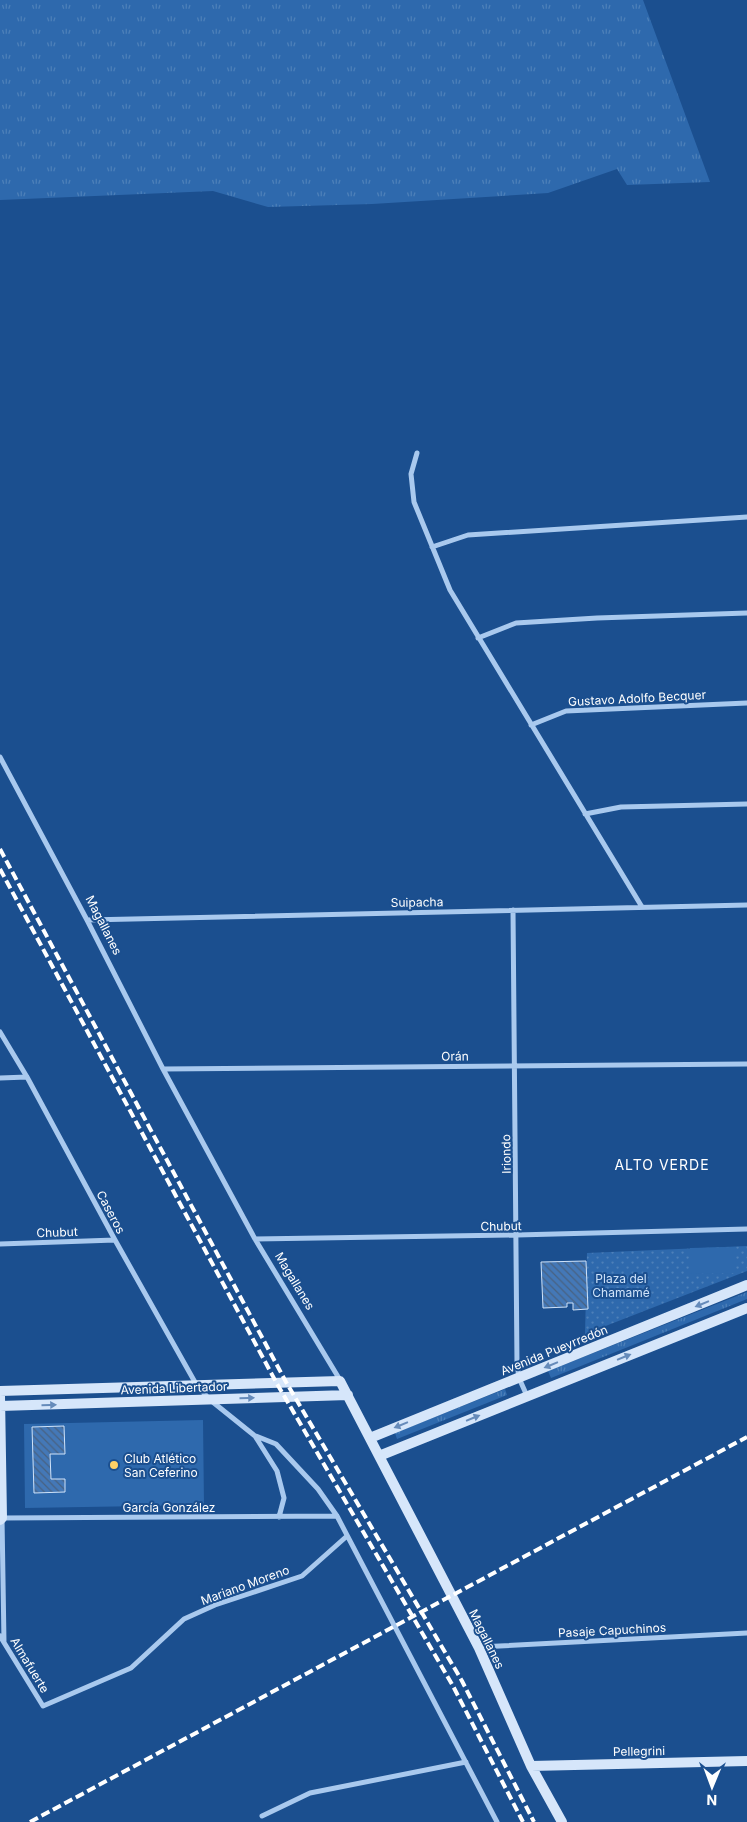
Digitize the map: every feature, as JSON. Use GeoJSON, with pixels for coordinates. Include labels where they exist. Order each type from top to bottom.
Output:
{"type":"FeatureCollection","features":[{"type":"Feature","properties":{"kind":"main road","name":"Avenida Pueyrredón"},"geometry":{"type":"LineString","coordinates":[[370,1438],[747,1285]]}},
{"type":"Feature","properties":{"kind":"main road"},"geometry":{"type":"LineString","coordinates":[[379,1456],[747,1308]]}},
{"type":"Feature","properties":{"kind":"main road","name":"Avenida Libertador"},"geometry":{"type":"LineString","coordinates":[[0,1391],[340,1381]]}},
{"type":"Feature","properties":{"kind":"main road","name":"Magallanes"},"geometry":{"type":"LineString","coordinates":[[340,1381],[479,1648],[531,1766],[562,1822]]}},
{"type":"Feature","properties":{"kind":"main road","name":"Avenida Libertador"},"geometry":{"type":"LineString","coordinates":[[0,1406],[348,1395]]}},
{"type":"Feature","properties":{"kind":"main road"},"geometry":{"type":"LineString","coordinates":[[0,1396],[1,1519]]}},
{"type":"Feature","properties":{"kind":"main road","name":"Pellegrini"},"geometry":{"type":"LineString","coordinates":[[531,1766],[747,1761]]}},
{"type":"Feature","properties":{"kind":"street"},"geometry":{"type":"LineString","coordinates":[[417,453],[411,474],[414,502],[450,590],[642,907]]}},
{"type":"Feature","properties":{"kind":"street"},"geometry":{"type":"LineString","coordinates":[[432,547],[468,535],[747,517]]}},
{"type":"Feature","properties":{"kind":"street"},"geometry":{"type":"LineString","coordinates":[[478,638],[516,623],[747,613]]}},
{"type":"Feature","properties":{"kind":"street","name":"Gustavo Adolfo Becquer"},"geometry":{"type":"LineString","coordinates":[[531,724],[566,711],[747,703]]}},
{"type":"Feature","properties":{"kind":"street","name":"Magallanes"},"geometry":{"type":"LineString","coordinates":[[0,757],[87,920],[163,1069],[255,1239],[340,1381]]}},
{"type":"Feature","properties":{"kind":"street"},"geometry":{"type":"LineString","coordinates":[[585,814],[621,807],[747,804]]}},
{"type":"Feature","properties":{"kind":"street","name":"Suipacha"},"geometry":{"type":"LineString","coordinates":[[87,920],[747,905]]}},
{"type":"Feature","properties":{"kind":"street","name":"Iriondo"},"geometry":{"type":"LineString","coordinates":[[513,910],[519,1378],[527,1396]]}},
{"type":"Feature","properties":{"kind":"street","name":"Caseros"},"geometry":{"type":"LineString","coordinates":[[0,1032],[27,1077],[115,1240],[196,1384],[209,1400],[255,1436]]}},
{"type":"Feature","properties":{"kind":"street","name":"Orán"},"geometry":{"type":"LineString","coordinates":[[163,1069],[747,1064]]}},
{"type":"Feature","properties":{"kind":"street"},"geometry":{"type":"LineString","coordinates":[[0,1078],[27,1077]]}},
{"type":"Feature","properties":{"kind":"street","name":"Chubut"},"geometry":{"type":"LineString","coordinates":[[255,1239],[517,1236],[747,1229]]}},
{"type":"Feature","properties":{"kind":"street","name":"Chubut"},"geometry":{"type":"LineString","coordinates":[[0,1244],[115,1240]]}},
{"type":"Feature","properties":{"kind":"street"},"geometry":{"type":"LineString","coordinates":[[255,1436],[276,1444],[318,1489],[337,1516],[497,1822]]}},
{"type":"Feature","properties":{"kind":"street"},"geometry":{"type":"LineString","coordinates":[[255,1436],[278,1471],[284,1498],[279,1516]]}},
{"type":"Feature","properties":{"kind":"street","name":"García González"},"geometry":{"type":"LineString","coordinates":[[1,1519],[337,1516]]}},
{"type":"Feature","properties":{"kind":"street"},"geometry":{"type":"LineString","coordinates":[[1,1519],[4,1642]]}},
{"type":"Feature","properties":{"kind":"street","name":"Mariano Moreno"},"geometry":{"type":"LineString","coordinates":[[43,1706],[131,1668],[184,1619],[215,1605],[302,1576],[347,1536]]}},
{"type":"Feature","properties":{"kind":"street","name":"Pasaje Capuchinos"},"geometry":{"type":"LineString","coordinates":[[479,1648],[747,1633]]}},
{"type":"Feature","properties":{"kind":"street","name":"Almafuerte"},"geometry":{"type":"LineString","coordinates":[[0,1636],[43,1706]]}},
{"type":"Feature","properties":{"kind":"street"},"geometry":{"type":"LineString","coordinates":[[262,1816],[310,1793],[466,1762]]}},
{"type":"Feature","properties":{"kind":"green space"},"geometry":{"type":"Polygon","coordinates":[[[0,0],[643,0],[710,182],[627,185],[617,169],[548,193],[372,204],[268,207],[213,191],[0,200],[0,0]]]}},
{"type":"Feature","properties":{"kind":"green space","name":"Plaza del Chamamé"},"geometry":{"type":"Polygon","coordinates":[[[747,1246],[747,1271],[585,1334],[587,1253],[747,1246]]]}},
{"type":"Feature","properties":{"kind":"green space"},"geometry":{"type":"Polygon","coordinates":[[[734,1247],[734,1273],[690,1274],[690,1248],[734,1247]]]}},
{"type":"Feature","properties":{"kind":"green space"},"geometry":{"type":"Polygon","coordinates":[[[747,1292],[747,1299],[551,1378],[548,1371],[747,1292]]]}},
{"type":"Feature","properties":{"kind":"green space"},"geometry":{"type":"Polygon","coordinates":[[[505,1389],[507,1395],[397,1439],[395,1433],[505,1389]]]}},
{"type":"Feature","properties":{"kind":"green space","name":"Club Atlético San Ceferino"},"geometry":{"type":"Polygon","coordinates":[[[203,1420],[204,1505],[25,1508],[24,1424],[203,1420]]]}},
{"type":"Feature","properties":{"kind":"building"},"geometry":{"type":"Polygon","coordinates":[[[586,1261],[588,1309],[573,1310],[573,1303],[567,1303],[567,1307],[543,1308],[541,1262],[586,1261]]]}},
{"type":"Feature","properties":{"kind":"building"},"geometry":{"type":"Polygon","coordinates":[[[64,1426],[65,1454],[50,1454],[51,1479],[65,1479],[65,1492],[34,1493],[32,1427],[64,1426]]]}},
{"type":"Feature","properties":{"kind":"railway"},"geometry":{"type":"LineString","coordinates":[[0,849],[286,1382],[462,1681],[534,1822]]}},
{"type":"Feature","properties":{"kind":"railway"},"geometry":{"type":"LineString","coordinates":[[0,869],[276,1382],[453,1686],[523,1822]]}},
{"type":"Feature","properties":{"kind":"railway"},"geometry":{"type":"LineString","coordinates":[[30,1822],[747,1437]]}},
{"type":"Feature","properties":{"kind":"place","name":"Club Atlético San Ceferino"},"geometry":{"type":"Point","coordinates":[114,1465]}},
{"type":"Feature","properties":{"kind":"district","name":"ALTO VERDE"},"geometry":{"type":"Point","coordinates":[662,1164]}}]}
